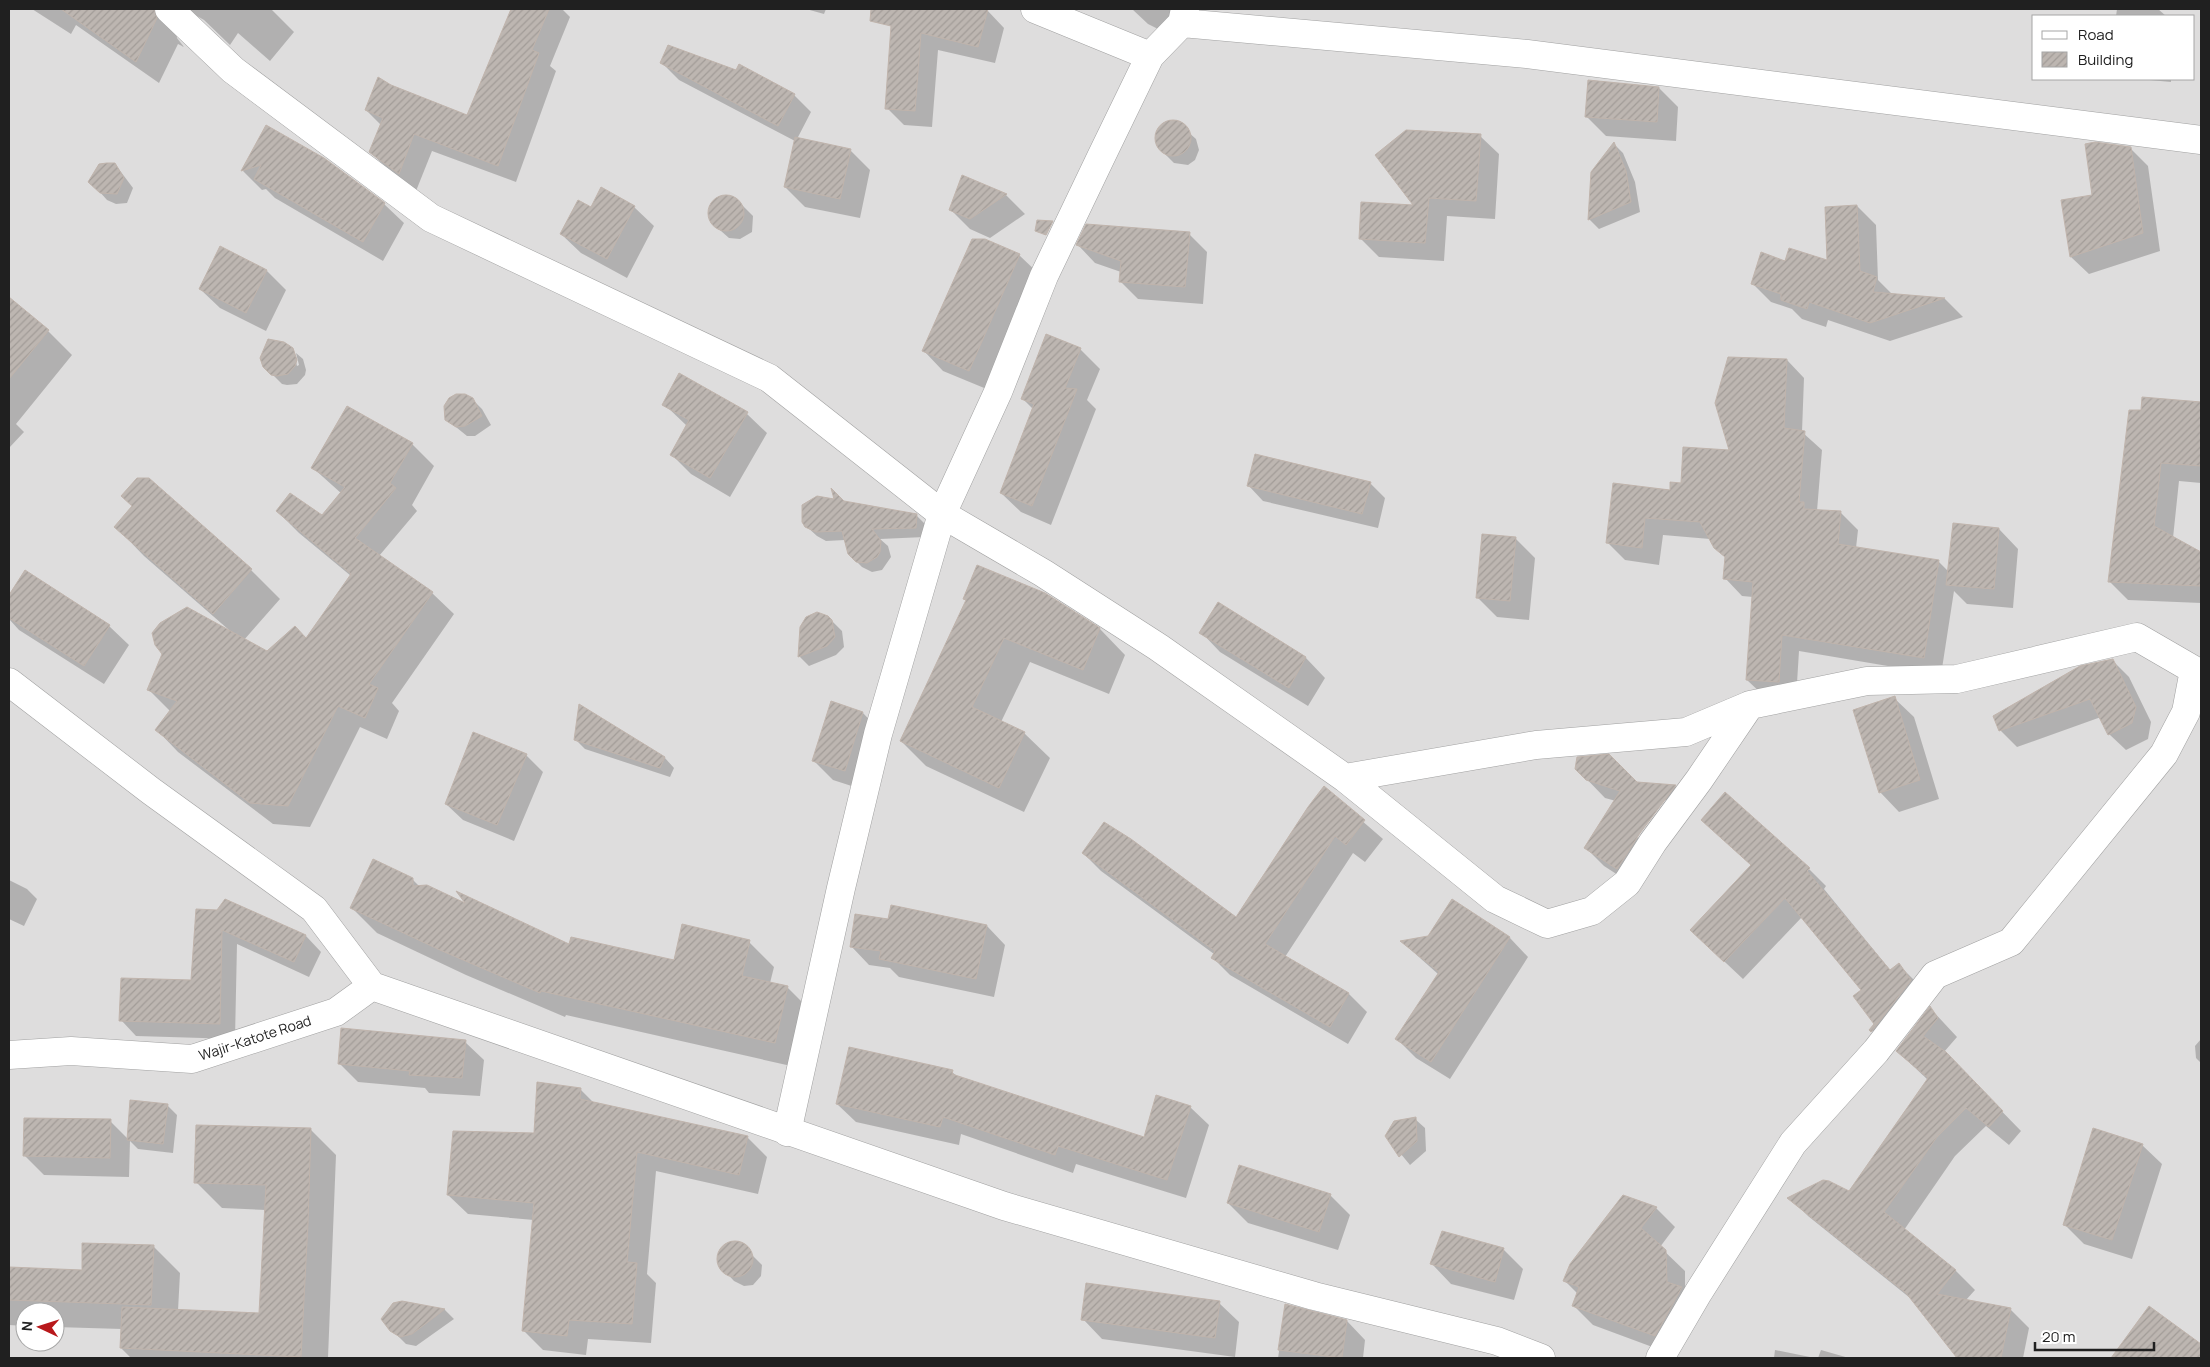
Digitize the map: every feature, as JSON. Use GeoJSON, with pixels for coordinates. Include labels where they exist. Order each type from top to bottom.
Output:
{"type":"FeatureCollection","features":[{"type":"Feature","properties":{"kind":"street"},"geometry":{"type":"LineString","coordinates":[[170,9],[233,70],[431,218],[769,378],[942,514],[1044,573],[1158,647],[1345,778],[1495,899],[1548,924],[1592,911],[1626,883],[1653,842],[1700,780],[1750,705]]}},
{"type":"Feature","properties":{"kind":"street"},"geometry":{"type":"LineString","coordinates":[[1035,9],[1150,56]]}},
{"type":"Feature","properties":{"kind":"street"},"geometry":{"type":"LineString","coordinates":[[788,1132],[841,888],[878,734],[942,514],[998,392],[1044,276],[1150,56],[1183,16],[1527,54],[2201,140]]}},
{"type":"Feature","properties":{"kind":"street"},"geometry":{"type":"LineString","coordinates":[[1345,778],[1536,745],[1686,732],[1750,705],[1867,681],[1957,679],[2137,637],[2194,670],[2186,712],[2164,754],[2011,942],[1935,975],[1876,1051],[1793,1143],[1708,1277],[1660,1358]]}},
{"type":"Feature","properties":{"kind":"street"},"geometry":{"type":"LineString","coordinates":[[9,682],[151,792],[314,909],[372,986],[1004,1206],[1314,1296],[1497,1341],[1541,1358]]}},
{"type":"Feature","properties":{"kind":"street","name":"Wajir-Katote Road"},"geometry":{"type":"LineString","coordinates":[[9,1055],[71,1051],[192,1059],[336,1012],[372,986]]}},
{"type":"Feature","properties":{"kind":"shaded area"},"geometry":{"type":"Polygon","coordinates":[[[9,9],[2201,9],[2201,1358],[9,1358],[9,9]]]}},
{"type":"Feature","properties":{"kind":"building"},"geometry":{"type":"Polygon","coordinates":[[[61,9],[154,9],[157,18],[136,62],[61,9]]]}},
{"type":"Feature","properties":{"kind":"building"},"geometry":{"type":"Polygon","coordinates":[[[511,9],[549,9],[532,50],[539,53],[498,166],[414,134],[399,174],[369,152],[383,118],[365,110],[378,77],[391,85],[467,115],[511,9]]]}},
{"type":"Feature","properties":{"kind":"building"},"geometry":{"type":"Polygon","coordinates":[[[871,9],[988,9],[978,47],[921,33],[915,111],[885,109],[891,26],[870,21],[871,9]]]}},
{"type":"Feature","properties":{"kind":"building"},"geometry":{"type":"Polygon","coordinates":[[[668,45],[736,70],[739,64],[795,94],[778,126],[660,63],[668,45]]]}},
{"type":"Feature","properties":{"kind":"building"},"geometry":{"type":"Polygon","coordinates":[[[1588,80],[1659,87],[1657,122],[1585,117],[1588,80]]]}},
{"type":"Feature","properties":{"kind":"building"},"geometry":{"type":"Polygon","coordinates":[[[1173,120],[1185,126],[1191,138],[1185,150],[1173,156],[1161,150],[1155,138],[1161,126],[1173,120]]]}},
{"type":"Feature","properties":{"kind":"building"},"geometry":{"type":"Polygon","coordinates":[[[266,125],[324,158],[385,203],[363,242],[254,179],[261,165],[241,171],[266,125]]]}},
{"type":"Feature","properties":{"kind":"building"},"geometry":{"type":"Polygon","coordinates":[[[1406,130],[1481,134],[1476,201],[1429,198],[1425,243],[1359,239],[1361,202],[1413,205],[1375,155],[1406,130]]]}},
{"type":"Feature","properties":{"kind":"building"},"geometry":{"type":"Polygon","coordinates":[[[795,137],[851,149],[840,199],[784,187],[795,137]]]}},
{"type":"Feature","properties":{"kind":"building"},"geometry":{"type":"Polygon","coordinates":[[[1614,142],[1626,171],[1631,202],[1588,220],[1591,172],[1614,142]]]}},
{"type":"Feature","properties":{"kind":"building"},"geometry":{"type":"Polygon","coordinates":[[[2095,142],[2131,147],[2143,233],[2070,257],[2061,200],[2092,195],[2085,144],[2095,142]]]}},
{"type":"Feature","properties":{"kind":"building"},"geometry":{"type":"Polygon","coordinates":[[[115,163],[124,178],[117,194],[100,193],[88,182],[99,164],[115,163]]]}},
{"type":"Feature","properties":{"kind":"building"},"geometry":{"type":"Polygon","coordinates":[[[962,175],[1007,194],[970,219],[949,210],[962,175]]]}},
{"type":"Feature","properties":{"kind":"building"},"geometry":{"type":"Polygon","coordinates":[[[601,187],[635,206],[607,259],[560,234],[578,200],[591,207],[601,187]]]}},
{"type":"Feature","properties":{"kind":"building"},"geometry":{"type":"Polygon","coordinates":[[[726,195],[739,200],[744,213],[739,226],[726,231],[713,226],[708,213],[713,200],[726,195]]]}},
{"type":"Feature","properties":{"kind":"building"},"geometry":{"type":"Polygon","coordinates":[[[1857,205],[1860,271],[1877,277],[1873,292],[1945,298],[1870,323],[1809,302],[1807,309],[1781,300],[1781,294],[1751,284],[1761,252],[1785,261],[1789,248],[1827,260],[1825,207],[1857,205]]]}},
{"type":"Feature","properties":{"kind":"building"},"geometry":{"type":"Polygon","coordinates":[[[1037,220],[1053,221],[1046,235],[1035,231],[1037,220]]]}},
{"type":"Feature","properties":{"kind":"building"},"geometry":{"type":"Polygon","coordinates":[[[1086,224],[1190,232],[1185,287],[1119,282],[1121,261],[1076,245],[1086,224]]]}},
{"type":"Feature","properties":{"kind":"building"},"geometry":{"type":"Polygon","coordinates":[[[972,239],[985,239],[1020,254],[969,371],[922,351],[972,239]]]}},
{"type":"Feature","properties":{"kind":"building"},"geometry":{"type":"Polygon","coordinates":[[[220,246],[267,270],[246,313],[199,289],[220,246]]]}},
{"type":"Feature","properties":{"kind":"building"},"geometry":{"type":"Polygon","coordinates":[[[9,297],[49,330],[9,379],[9,297]]]}},
{"type":"Feature","properties":{"kind":"building"},"geometry":{"type":"Polygon","coordinates":[[[1046,334],[1081,348],[1065,388],[1077,389],[1032,506],[1000,493],[1034,404],[1021,399],[1046,334]]]}},
{"type":"Feature","properties":{"kind":"building"},"geometry":{"type":"Polygon","coordinates":[[[268,339],[284,342],[293,348],[297,360],[295,366],[288,374],[271,375],[263,367],[260,358],[268,339]]]}},
{"type":"Feature","properties":{"kind":"building"},"geometry":{"type":"Polygon","coordinates":[[[1728,357],[1787,359],[1784,428],[1805,431],[1799,502],[1804,502],[1804,509],[1841,511],[1838,544],[1939,560],[1924,658],[1782,635],[1779,682],[1746,680],[1753,582],[1723,579],[1725,557],[1714,548],[1700,522],[1645,518],[1642,548],[1606,543],[1613,483],[1670,490],[1670,482],[1681,483],[1683,447],[1729,450],[1715,403],[1728,357]]]}},
{"type":"Feature","properties":{"kind":"building"},"geometry":{"type":"Polygon","coordinates":[[[679,373],[748,412],[710,478],[670,455],[689,420],[662,405],[679,373]]]}},
{"type":"Feature","properties":{"kind":"building"},"geometry":{"type":"Polygon","coordinates":[[[456,394],[465,394],[473,398],[482,416],[465,426],[456,427],[445,420],[444,406],[449,398],[456,394]]]}},
{"type":"Feature","properties":{"kind":"building"},"geometry":{"type":"Polygon","coordinates":[[[2142,397],[2201,402],[2201,466],[2161,463],[2154,526],[2201,552],[2201,586],[2108,582],[2129,410],[2141,410],[2142,397]]]}},
{"type":"Feature","properties":{"kind":"building"},"geometry":{"type":"Polygon","coordinates":[[[347,406],[413,443],[390,483],[396,488],[355,538],[433,592],[369,684],[378,688],[365,718],[338,706],[288,806],[250,803],[155,730],[177,701],[147,690],[162,654],[155,645],[152,633],[160,623],[187,607],[267,651],[295,626],[306,638],[351,574],[276,511],[290,493],[322,515],[345,487],[311,468],[347,406]]]}},
{"type":"Feature","properties":{"kind":"building"},"geometry":{"type":"Polygon","coordinates":[[[1255,454],[1371,482],[1362,514],[1247,486],[1255,454]]]}},
{"type":"Feature","properties":{"kind":"building"},"geometry":{"type":"Polygon","coordinates":[[[137,478],[149,478],[252,569],[213,614],[114,527],[132,506],[121,496],[137,478]]]}},
{"type":"Feature","properties":{"kind":"building"},"geometry":{"type":"Polygon","coordinates":[[[831,488],[844,501],[917,514],[916,528],[872,529],[881,541],[880,552],[877,557],[867,563],[856,562],[848,554],[842,531],[816,532],[805,527],[802,522],[802,505],[817,496],[834,499],[831,488]]]}},
{"type":"Feature","properties":{"kind":"building"},"geometry":{"type":"Polygon","coordinates":[[[1953,523],[1999,528],[1994,589],[1946,585],[1953,523]]]}},
{"type":"Feature","properties":{"kind":"building"},"geometry":{"type":"Polygon","coordinates":[[[1482,534],[1516,537],[1510,601],[1476,598],[1482,534]]]}},
{"type":"Feature","properties":{"kind":"building"},"geometry":{"type":"Polygon","coordinates":[[[977,565],[1045,593],[1100,628],[1083,670],[1004,638],[972,707],[1025,732],[999,788],[900,741],[966,600],[963,599],[977,565]]]}},
{"type":"Feature","properties":{"kind":"building"},"geometry":{"type":"Polygon","coordinates":[[[25,570],[110,625],[84,666],[9,618],[9,595],[25,570]]]}},
{"type":"Feature","properties":{"kind":"building"},"geometry":{"type":"Polygon","coordinates":[[[1218,602],[1306,657],[1289,688],[1199,633],[1218,602]]]}},
{"type":"Feature","properties":{"kind":"building"},"geometry":{"type":"Polygon","coordinates":[[[817,612],[828,616],[832,620],[835,637],[827,646],[798,657],[800,627],[806,617],[817,612]]]}},
{"type":"Feature","properties":{"kind":"building"},"geometry":{"type":"Polygon","coordinates":[[[2113,659],[2136,707],[2132,723],[2108,735],[2090,699],[1999,731],[1993,716],[2080,666],[2113,659]]]}},
{"type":"Feature","properties":{"kind":"building"},"geometry":{"type":"Polygon","coordinates":[[[1895,696],[1920,780],[1879,793],[1853,710],[1895,696]]]}},
{"type":"Feature","properties":{"kind":"building"},"geometry":{"type":"Polygon","coordinates":[[[831,701],[863,712],[845,771],[812,761],[831,701]]]}},
{"type":"Feature","properties":{"kind":"building"},"geometry":{"type":"Polygon","coordinates":[[[579,704],[665,757],[660,768],[574,740],[579,704]]]}},
{"type":"Feature","properties":{"kind":"building"},"geometry":{"type":"Polygon","coordinates":[[[473,732],[527,754],[497,825],[445,804],[473,732]]]}},
{"type":"Feature","properties":{"kind":"building"},"geometry":{"type":"Polygon","coordinates":[[[1609,754],[1637,782],[1676,785],[1640,833],[1617,869],[1584,848],[1620,791],[1586,780],[1575,769],[1577,757],[1609,754]]]}},
{"type":"Feature","properties":{"kind":"building"},"geometry":{"type":"Polygon","coordinates":[[[1324,786],[1365,820],[1346,845],[1335,836],[1265,944],[1349,993],[1330,1027],[1211,958],[1215,951],[1082,853],[1104,822],[1131,839],[1236,917],[1308,807],[1324,786]]]}},
{"type":"Feature","properties":{"kind":"building"},"geometry":{"type":"Polygon","coordinates":[[[1725,792],[1810,868],[1807,871],[1890,970],[1899,963],[1911,980],[1871,1032],[1869,1030],[1874,1024],[1853,996],[1861,990],[1785,898],[1724,962],[1690,930],[1751,865],[1701,820],[1725,792]]]}},
{"type":"Feature","properties":{"kind":"building"},"geometry":{"type":"Polygon","coordinates":[[[373,859],[413,878],[413,886],[427,885],[465,903],[456,891],[569,944],[571,937],[674,960],[682,924],[750,940],[742,976],[788,986],[775,1043],[541,991],[540,993],[440,950],[350,908],[373,859]]]}},
{"type":"Feature","properties":{"kind":"building"},"geometry":{"type":"Polygon","coordinates":[[[225,899],[306,935],[294,962],[222,930],[220,1024],[119,1021],[121,978],[191,980],[196,909],[217,910],[225,899]]]}},
{"type":"Feature","properties":{"kind":"building"},"geometry":{"type":"Polygon","coordinates":[[[1452,899],[1510,937],[1431,1062],[1395,1039],[1439,972],[1400,941],[1428,936],[1452,899]]]}},
{"type":"Feature","properties":{"kind":"building"},"geometry":{"type":"Polygon","coordinates":[[[891,905],[987,925],[976,979],[879,959],[881,951],[850,947],[855,914],[888,919],[891,905]]]}},
{"type":"Feature","properties":{"kind":"building"},"geometry":{"type":"Polygon","coordinates":[[[1930,1006],[1938,1018],[1923,1036],[1946,1052],[2003,1111],[1989,1127],[1966,1108],[1937,1137],[1884,1212],[1956,1270],[1937,1294],[2011,1308],[2001,1358],[1957,1358],[1906,1293],[1787,1198],[1823,1180],[1849,1191],[1928,1078],[1896,1051],[1930,1006]]]}},
{"type":"Feature","properties":{"kind":"building"},"geometry":{"type":"Polygon","coordinates":[[[341,1028],[466,1040],[462,1078],[409,1075],[410,1071],[338,1064],[341,1028]]]}},
{"type":"Feature","properties":{"kind":"building"},"geometry":{"type":"Polygon","coordinates":[[[849,1047],[953,1070],[952,1074],[1144,1137],[1156,1095],[1191,1106],[1167,1180],[1058,1146],[1055,1155],[943,1117],[940,1127],[836,1104],[849,1047]]]}},
{"type":"Feature","properties":{"kind":"building"},"geometry":{"type":"Polygon","coordinates":[[[537,1082],[581,1088],[580,1099],[748,1136],[739,1175],[637,1152],[627,1262],[637,1263],[632,1324],[569,1320],[567,1336],[522,1331],[534,1203],[447,1195],[453,1131],[534,1133],[537,1082]]]}},
{"type":"Feature","properties":{"kind":"building"},"geometry":{"type":"Polygon","coordinates":[[[130,1100],[168,1104],[163,1144],[127,1140],[130,1100]]]}},
{"type":"Feature","properties":{"kind":"building"},"geometry":{"type":"Polygon","coordinates":[[[1416,1117],[1417,1141],[1399,1157],[1385,1136],[1394,1121],[1416,1117]]]}},
{"type":"Feature","properties":{"kind":"building"},"geometry":{"type":"Polygon","coordinates":[[[24,1118],[111,1119],[110,1158],[23,1156],[24,1118]]]}},
{"type":"Feature","properties":{"kind":"building"},"geometry":{"type":"Polygon","coordinates":[[[196,1125],[311,1128],[301,1357],[120,1348],[122,1307],[259,1313],[266,1185],[194,1183],[196,1125]]]}},
{"type":"Feature","properties":{"kind":"building"},"geometry":{"type":"Polygon","coordinates":[[[2093,1128],[2143,1144],[2112,1240],[2063,1225],[2093,1128]]]}},
{"type":"Feature","properties":{"kind":"building"},"geometry":{"type":"Polygon","coordinates":[[[1239,1165],[1331,1194],[1319,1232],[1227,1203],[1239,1165]]]}},
{"type":"Feature","properties":{"kind":"building"},"geometry":{"type":"Polygon","coordinates":[[[1623,1195],[1657,1207],[1641,1228],[1666,1250],[1667,1282],[1682,1287],[1655,1336],[1572,1306],[1579,1287],[1563,1281],[1570,1264],[1623,1195]]]}},
{"type":"Feature","properties":{"kind":"building"},"geometry":{"type":"Polygon","coordinates":[[[1442,1231],[1504,1248],[1495,1282],[1430,1264],[1442,1231]]]}},
{"type":"Feature","properties":{"kind":"building"},"geometry":{"type":"Polygon","coordinates":[[[735,1241],[747,1247],[753,1259],[747,1271],[735,1277],[723,1271],[717,1259],[723,1247],[735,1241]]]}},
{"type":"Feature","properties":{"kind":"building"},"geometry":{"type":"Polygon","coordinates":[[[82,1243],[154,1245],[151,1305],[9,1300],[9,1267],[82,1270],[82,1243]]]}},
{"type":"Feature","properties":{"kind":"building"},"geometry":{"type":"Polygon","coordinates":[[[1086,1283],[1220,1301],[1215,1338],[1081,1320],[1086,1283]]]}},
{"type":"Feature","properties":{"kind":"building"},"geometry":{"type":"Polygon","coordinates":[[[402,1301],[445,1309],[412,1334],[400,1337],[390,1331],[381,1319],[393,1303],[402,1301]]]}},
{"type":"Feature","properties":{"kind":"building"},"geometry":{"type":"Polygon","coordinates":[[[1285,1304],[1347,1320],[1342,1358],[1278,1350],[1285,1304]]]}},
{"type":"Feature","properties":{"kind":"building"},"geometry":{"type":"Polygon","coordinates":[[[2149,1306],[2201,1344],[2201,1358],[2111,1358],[2149,1306]]]}}]}
